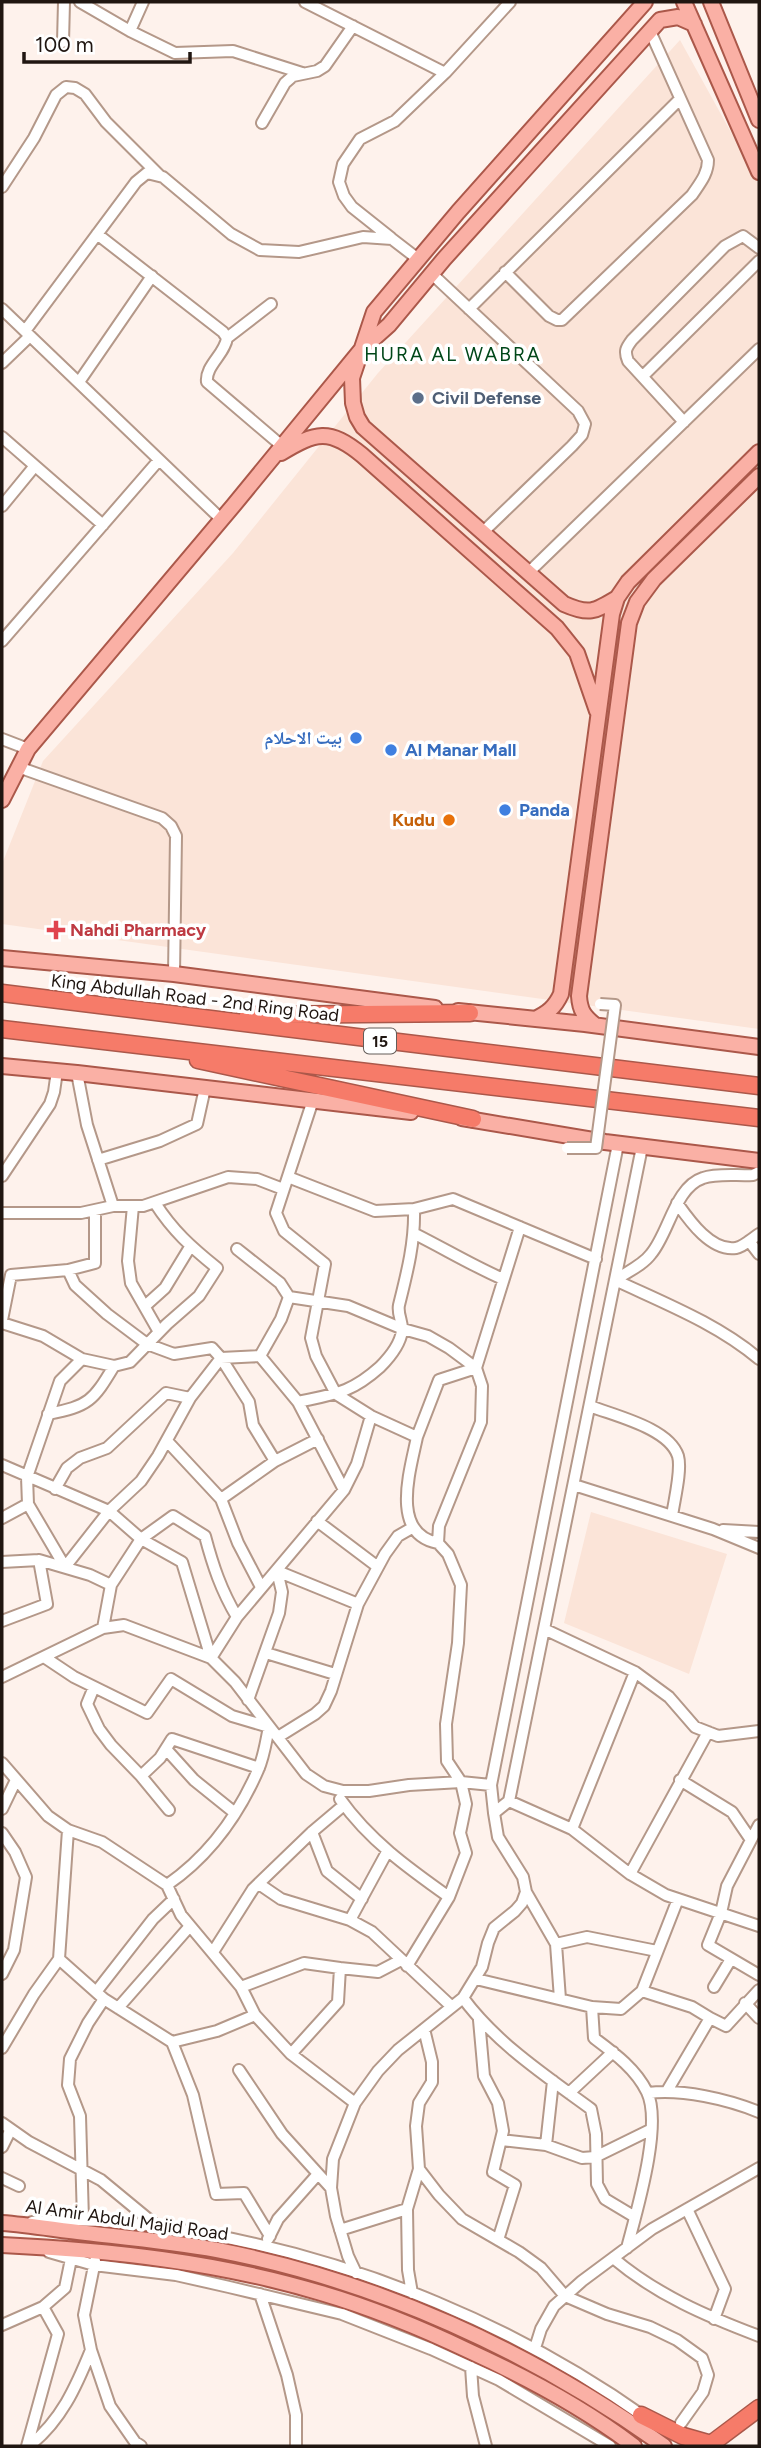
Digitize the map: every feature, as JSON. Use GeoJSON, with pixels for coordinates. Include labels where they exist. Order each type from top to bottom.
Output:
{"type":"FeatureCollection","features":[{"type":"Feature","properties":{"kind":"highway","name":"King Abdullah Road - 2nd Ring Road"},"geometry":{"type":"LineString","coordinates":[[2,993],[759,1086]]}},
{"type":"Feature","properties":{"kind":"highway"},"geometry":{"type":"LineString","coordinates":[[194,1016],[470,1013]]}},
{"type":"Feature","properties":{"kind":"highway","name":"15"},"geometry":{"type":"LineString","coordinates":[[2,1029],[759,1118]]}},
{"type":"Feature","properties":{"kind":"highway"},"geometry":{"type":"LineString","coordinates":[[103,1040],[473,1119]]}},
{"type":"Feature","properties":{"kind":"highway"},"geometry":{"type":"LineString","coordinates":[[641,2415],[683,2436],[711,2444],[759,2409]]}},
{"type":"Feature","properties":{"kind":"main road"},"geometry":{"type":"LineString","coordinates":[[617,598],[599,608],[583,612],[564,604],[363,427],[356,417],[352,378],[374,312],[645,2]]}},
{"type":"Feature","properties":{"kind":"main road"},"geometry":{"type":"LineString","coordinates":[[684,2],[759,172]]}},
{"type":"Feature","properties":{"kind":"main road"},"geometry":{"type":"LineString","coordinates":[[711,2],[759,120]]}},
{"type":"Feature","properties":{"kind":"main road"},"geometry":{"type":"LineString","coordinates":[[2,800],[28,749],[222,520],[361,350],[389,325],[660,20],[678,18],[694,24]]}},
{"type":"Feature","properties":{"kind":"main road"},"geometry":{"type":"LineString","coordinates":[[271,459],[305,439],[330,436],[342,439],[557,628],[577,653],[598,716]]}},
{"type":"Feature","properties":{"kind":"main road"},"geometry":{"type":"LineString","coordinates":[[535,1019],[549,1012],[561,993],[612,614],[617,598],[628,582],[759,452]]}},
{"type":"Feature","properties":{"kind":"main road"},"geometry":{"type":"LineString","coordinates":[[595,1025],[584,1016],[579,996],[629,623],[637,602],[654,579],[759,476]]}},
{"type":"Feature","properties":{"kind":"main road"},"geometry":{"type":"LineString","coordinates":[[2,958],[174,974],[759,1047]]}},
{"type":"Feature","properties":{"kind":"main road"},"geometry":{"type":"LineString","coordinates":[[2,1066],[473,1119],[618,1144],[759,1161]]}},
{"type":"Feature","properties":{"kind":"main road","name":"Al Amir Abdul Majid Road"},"geometry":{"type":"LineString","coordinates":[[8,2223],[219,2250],[359,2287],[438,2318],[515,2353],[664,2446]]}},
{"type":"Feature","properties":{"kind":"main road","name":"Al Amir Abdul Majid Road"},"geometry":{"type":"LineString","coordinates":[[2,2245],[26,2246],[96,2258],[180,2261],[262,2277],[321,2293],[380,2312],[501,2365],[556,2395],[634,2446]]}},
{"type":"Feature","properties":{"kind":"street"},"geometry":{"type":"LineString","coordinates":[[63,42],[64,2]]}},
{"type":"Feature","properties":{"kind":"street"},"geometry":{"type":"LineString","coordinates":[[80,2],[130,31],[180,54],[233,51],[302,74]]}},
{"type":"Feature","properties":{"kind":"street"},"geometry":{"type":"LineString","coordinates":[[130,31],[143,2]]}},
{"type":"Feature","properties":{"kind":"street"},"geometry":{"type":"LineString","coordinates":[[305,2],[445,73]]}},
{"type":"Feature","properties":{"kind":"street"},"geometry":{"type":"LineString","coordinates":[[418,259],[358,212],[344,196],[339,182],[342,164],[360,139],[395,121],[445,73],[510,2]]}},
{"type":"Feature","properties":{"kind":"street"},"geometry":{"type":"LineString","coordinates":[[261,123],[285,83],[325,66],[353,26]]}},
{"type":"Feature","properties":{"kind":"street"},"geometry":{"type":"LineString","coordinates":[[505,272],[549,316],[562,320],[692,195],[704,178],[708,160],[650,31]]}},
{"type":"Feature","properties":{"kind":"street"},"geometry":{"type":"LineString","coordinates":[[2,187],[34,138],[55,95],[66,87],[75,88],[85,94],[106,122],[160,176],[231,234],[260,250],[299,252],[363,237],[392,239]]}},
{"type":"Feature","properties":{"kind":"street"},"geometry":{"type":"LineString","coordinates":[[469,309],[680,99]]}},
{"type":"Feature","properties":{"kind":"street"},"geometry":{"type":"LineString","coordinates":[[2,363],[27,334],[136,182],[147,173],[160,176]]}},
{"type":"Feature","properties":{"kind":"street"},"geometry":{"type":"LineString","coordinates":[[97,234],[223,332],[227,338],[226,345],[206,377],[207,382],[282,446]]}},
{"type":"Feature","properties":{"kind":"street"},"geometry":{"type":"LineString","coordinates":[[684,422],[625,354],[632,340],[725,246],[743,236],[759,248]]}},
{"type":"Feature","properties":{"kind":"street"},"geometry":{"type":"LineString","coordinates":[[643,376],[759,261]]}},
{"type":"Feature","properties":{"kind":"street"},"geometry":{"type":"LineString","coordinates":[[432,274],[578,411],[585,424],[582,435],[572,446],[482,533]]}},
{"type":"Feature","properties":{"kind":"street"},"geometry":{"type":"LineString","coordinates":[[79,383],[152,276]]}},
{"type":"Feature","properties":{"kind":"street"},"geometry":{"type":"LineString","coordinates":[[227,338],[271,304]]}},
{"type":"Feature","properties":{"kind":"street"},"geometry":{"type":"LineString","coordinates":[[2,309],[222,520]]}},
{"type":"Feature","properties":{"kind":"street"},"geometry":{"type":"LineString","coordinates":[[528,573],[759,349]]}},
{"type":"Feature","properties":{"kind":"street"},"geometry":{"type":"LineString","coordinates":[[2,437],[103,525]]}},
{"type":"Feature","properties":{"kind":"street"},"geometry":{"type":"LineString","coordinates":[[2,641],[159,460]]}},
{"type":"Feature","properties":{"kind":"street"},"geometry":{"type":"LineString","coordinates":[[2,506],[34,467]]}},
{"type":"Feature","properties":{"kind":"street"},"geometry":{"type":"LineString","coordinates":[[2,739],[28,749]]}},
{"type":"Feature","properties":{"kind":"street"},"geometry":{"type":"LineString","coordinates":[[18,767],[162,818],[171,826],[177,836],[174,974]]}},
{"type":"Feature","properties":{"kind":"street"},"geometry":{"type":"LineString","coordinates":[[567,1148],[596,1149],[615,1005],[600,1004]]}},
{"type":"Feature","properties":{"kind":"street"},"geometry":{"type":"LineString","coordinates":[[2,1175],[50,1104],[57,1071]]}},
{"type":"Feature","properties":{"kind":"street"},"geometry":{"type":"LineString","coordinates":[[77,1073],[87,1125],[113,1206]]}},
{"type":"Feature","properties":{"kind":"street"},"geometry":{"type":"LineString","coordinates":[[98,1160],[160,1141],[197,1124],[205,1088]]}},
{"type":"Feature","properties":{"kind":"street"},"geometry":{"type":"LineString","coordinates":[[313,1100],[276,1213],[284,1231],[325,1264],[311,1338],[316,1356],[336,1394],[372,1416],[417,1437]]}},
{"type":"Feature","properties":{"kind":"street"},"geometry":{"type":"LineString","coordinates":[[560,1999],[556,1944],[526,1892],[523,1877],[498,1837],[491,1785],[618,1144]]}},
{"type":"Feature","properties":{"kind":"street"},"geometry":{"type":"LineString","coordinates":[[494,1813],[509,1801],[642,1147]]}},
{"type":"Feature","properties":{"kind":"street"},"geometry":{"type":"LineString","coordinates":[[615,1280],[650,1256],[664,1234],[677,1203],[690,1186],[703,1178],[753,1175],[759,1172]]}},
{"type":"Feature","properties":{"kind":"street"},"geometry":{"type":"LineString","coordinates":[[2,1213],[81,1213],[113,1206],[143,1206],[229,1177],[257,1179],[283,1189]]}},
{"type":"Feature","properties":{"kind":"street"},"geometry":{"type":"LineString","coordinates":[[288,1177],[375,1212],[414,1209],[453,1199],[596,1259]]}},
{"type":"Feature","properties":{"kind":"street"},"geometry":{"type":"LineString","coordinates":[[607,1202],[630,1209]]}},
{"type":"Feature","properties":{"kind":"street"},"geometry":{"type":"LineString","coordinates":[[95,1211],[95,1263],[68,1270],[11,1275],[2,1322],[43,1336],[82,1359],[114,1366],[130,1362],[199,1296],[217,1268],[170,1227],[155,1203]]}},
{"type":"Feature","properties":{"kind":"street"},"geometry":{"type":"LineString","coordinates":[[677,1203],[697,1230],[721,1247],[737,1248],[759,1234]]}},
{"type":"Feature","properties":{"kind":"street"},"geometry":{"type":"LineString","coordinates":[[132,1206],[128,1261],[131,1283],[159,1332]]}},
{"type":"Feature","properties":{"kind":"street"},"geometry":{"type":"LineString","coordinates":[[298,1402],[336,1394],[361,1384],[387,1360],[397,1346],[402,1329],[398,1311],[415,1234],[414,1209]]}},
{"type":"Feature","properties":{"kind":"street"},"geometry":{"type":"LineString","coordinates":[[476,1368],[520,1227]]}},
{"type":"Feature","properties":{"kind":"street"},"geometry":{"type":"LineString","coordinates":[[415,1234],[464,1262],[503,1279]]}},
{"type":"Feature","properties":{"kind":"street"},"geometry":{"type":"LineString","coordinates":[[749,1241],[759,1254]]}},
{"type":"Feature","properties":{"kind":"street"},"geometry":{"type":"LineString","coordinates":[[145,1306],[165,1288],[190,1247]]}},
{"type":"Feature","properties":{"kind":"street"},"geometry":{"type":"LineString","coordinates":[[237,1249],[280,1283],[289,1297],[348,1306],[402,1329],[428,1336],[476,1368],[482,1386],[481,1422],[439,1526],[438,1543]]}},
{"type":"Feature","properties":{"kind":"street"},"geometry":{"type":"LineString","coordinates":[[68,1270],[75,1285],[107,1314],[147,1344],[174,1354],[212,1348],[222,1358],[249,1402],[253,1425],[275,1461]]}},
{"type":"Feature","properties":{"kind":"street"},"geometry":{"type":"LineString","coordinates":[[615,1280],[743,1345],[759,1359]]}},
{"type":"Feature","properties":{"kind":"street"},"geometry":{"type":"LineString","coordinates":[[260,1356],[281,1319],[289,1297]]}},
{"type":"Feature","properties":{"kind":"street"},"geometry":{"type":"LineString","coordinates":[[65,1567],[109,1511],[141,1481],[190,1398],[222,1358],[260,1356]]}},
{"type":"Feature","properties":{"kind":"street"},"geometry":{"type":"LineString","coordinates":[[260,1356],[298,1402],[344,1490]]}},
{"type":"Feature","properties":{"kind":"street"},"geometry":{"type":"LineString","coordinates":[[65,1567],[28,1504],[27,1477],[60,1381],[82,1359]]}},
{"type":"Feature","properties":{"kind":"street"},"geometry":{"type":"LineString","coordinates":[[48,1415],[79,1408],[99,1391],[114,1366]]}},
{"type":"Feature","properties":{"kind":"street"},"geometry":{"type":"LineString","coordinates":[[242,1987],[304,1963],[378,1972],[404,1963],[449,1897],[467,1853],[460,1832],[466,1804],[461,1782],[447,1761],[446,1724],[458,1643],[461,1585],[448,1554],[438,1543],[424,1540],[412,1528],[407,1485],[417,1437],[439,1380],[476,1368]]}},
{"type":"Feature","properties":{"kind":"street"},"geometry":{"type":"LineString","coordinates":[[55,1489],[67,1468],[80,1458],[107,1448],[166,1393],[190,1398]]}},
{"type":"Feature","properties":{"kind":"street"},"geometry":{"type":"LineString","coordinates":[[590,1406],[657,1431],[671,1444],[678,1457],[672,1516]]}},
{"type":"Feature","properties":{"kind":"street"},"geometry":{"type":"LineString","coordinates":[[211,1658],[237,1617],[344,1490],[357,1464],[372,1416]]}},
{"type":"Feature","properties":{"kind":"street"},"geometry":{"type":"LineString","coordinates":[[221,1499],[275,1461],[318,1439]]}},
{"type":"Feature","properties":{"kind":"street"},"geometry":{"type":"LineString","coordinates":[[167,1441],[221,1499],[238,1543],[261,1587]]}},
{"type":"Feature","properties":{"kind":"street"},"geometry":{"type":"LineString","coordinates":[[2,1465],[109,1511],[141,1539],[182,1562],[211,1658],[306,1774],[324,1786],[343,1791],[369,1791],[461,1782],[491,1785]]}},
{"type":"Feature","properties":{"kind":"street"},"geometry":{"type":"LineString","coordinates":[[573,1485],[713,1529],[759,1548]]}},
{"type":"Feature","properties":{"kind":"street"},"geometry":{"type":"LineString","coordinates":[[2,1518],[28,1504]]}},
{"type":"Feature","properties":{"kind":"street"},"geometry":{"type":"LineString","coordinates":[[103,1628],[111,1586],[141,1539],[173,1516],[205,1536],[214,1571],[237,1617]]}},
{"type":"Feature","properties":{"kind":"street"},"geometry":{"type":"LineString","coordinates":[[317,1521],[378,1567]]}},
{"type":"Feature","properties":{"kind":"street"},"geometry":{"type":"LineString","coordinates":[[278,1737],[324,1706],[358,1604],[398,1536],[412,1528]]}},
{"type":"Feature","properties":{"kind":"street"},"geometry":{"type":"LineString","coordinates":[[713,1529],[759,1532]]}},
{"type":"Feature","properties":{"kind":"street"},"geometry":{"type":"LineString","coordinates":[[2,1621],[47,1604],[39,1560]]}},
{"type":"Feature","properties":{"kind":"street"},"geometry":{"type":"LineString","coordinates":[[2,1562],[39,1560],[90,1575],[111,1586]]}},
{"type":"Feature","properties":{"kind":"street"},"geometry":{"type":"LineString","coordinates":[[276,1571],[358,1604]]}},
{"type":"Feature","properties":{"kind":"street"},"geometry":{"type":"LineString","coordinates":[[248,1700],[279,1613],[282,1592],[276,1571]]}},
{"type":"Feature","properties":{"kind":"street"},"geometry":{"type":"LineString","coordinates":[[2,1677],[103,1628],[124,1625],[211,1658]]}},
{"type":"Feature","properties":{"kind":"street"},"geometry":{"type":"LineString","coordinates":[[544,1629],[635,1671],[669,1697],[695,1727],[718,1736],[759,1731]]}},
{"type":"Feature","properties":{"kind":"street"},"geometry":{"type":"LineString","coordinates":[[266,1653],[335,1674]]}},
{"type":"Feature","properties":{"kind":"street"},"geometry":{"type":"LineString","coordinates":[[44,1657],[74,1677],[147,1713],[171,1679],[232,1716],[270,1727]]}},
{"type":"Feature","properties":{"kind":"street"},"geometry":{"type":"LineString","coordinates":[[572,1829],[635,1671]]}},
{"type":"Feature","properties":{"kind":"street"},"geometry":{"type":"LineString","coordinates":[[94,1687],[87,1704],[99,1729],[169,1810]]}},
{"type":"Feature","properties":{"kind":"street"},"geometry":{"type":"LineString","coordinates":[[167,1885],[188,1871],[218,1840],[259,1768],[270,1727]]}},
{"type":"Feature","properties":{"kind":"street"},"geometry":{"type":"LineString","coordinates":[[630,1874],[708,1732]]}},
{"type":"Feature","properties":{"kind":"street"},"geometry":{"type":"LineString","coordinates":[[141,1776],[160,1758],[172,1739],[259,1768]]}},
{"type":"Feature","properties":{"kind":"street"},"geometry":{"type":"LineString","coordinates":[[166,1749],[194,1780],[235,1813]]}},
{"type":"Feature","properties":{"kind":"street"},"geometry":{"type":"LineString","coordinates":[[2,1763],[48,1816],[68,1830],[102,1842],[167,1885],[181,1915],[242,1987],[255,2015],[291,2054],[355,2104]]}},
{"type":"Feature","properties":{"kind":"street"},"geometry":{"type":"LineString","coordinates":[[2,1809],[16,1780]]}},
{"type":"Feature","properties":{"kind":"street"},"geometry":{"type":"LineString","coordinates":[[680,1780],[732,1812],[751,1840]]}},
{"type":"Feature","properties":{"kind":"street"},"geometry":{"type":"LineString","coordinates":[[333,1789],[356,1822],[387,1852],[449,1897]]}},
{"type":"Feature","properties":{"kind":"street"},"geometry":{"type":"LineString","coordinates":[[509,1801],[572,1829],[630,1874],[678,1899],[759,1926]]}},
{"type":"Feature","properties":{"kind":"street"},"geometry":{"type":"LineString","coordinates":[[212,1952],[259,1884],[344,1805]]}},
{"type":"Feature","properties":{"kind":"street"},"geometry":{"type":"LineString","coordinates":[[759,1825],[727,1886],[721,1913],[708,1945],[759,1975]]}},
{"type":"Feature","properties":{"kind":"street"},"geometry":{"type":"LineString","coordinates":[[2,2048],[34,1994],[59,1959],[68,1830]]}},
{"type":"Feature","properties":{"kind":"street"},"geometry":{"type":"LineString","coordinates":[[312,1832],[327,1871],[362,1899]]}},
{"type":"Feature","properties":{"kind":"street"},"geometry":{"type":"LineString","coordinates":[[2,1833],[15,1852],[26,1877],[14,1950],[2,1974]]}},
{"type":"Feature","properties":{"kind":"street"},"geometry":{"type":"LineString","coordinates":[[350,1920],[387,1852]]}},
{"type":"Feature","properties":{"kind":"street"},"geometry":{"type":"LineString","coordinates":[[259,1884],[281,1899],[350,1920],[372,1932],[451,2006]]}},
{"type":"Feature","properties":{"kind":"street"},"geometry":{"type":"LineString","coordinates":[[356,2273],[340,2230],[331,2189],[333,2159],[355,2104],[378,2071],[398,2050],[463,1998],[482,1967],[494,1928],[515,1911],[526,1892]]}},
{"type":"Feature","properties":{"kind":"street"},"geometry":{"type":"LineString","coordinates":[[83,2220],[80,2116],[68,2085],[69,2059],[100,1995],[153,1919],[174,1899]]}},
{"type":"Feature","properties":{"kind":"street"},"geometry":{"type":"LineString","coordinates":[[476,1979],[592,2007],[621,2009],[642,1991],[678,1899]]}},
{"type":"Feature","properties":{"kind":"street"},"geometry":{"type":"LineString","coordinates":[[118,2008],[190,1926]]}},
{"type":"Feature","properties":{"kind":"street"},"geometry":{"type":"LineString","coordinates":[[556,1944],[587,1937],[657,1951]]}},
{"type":"Feature","properties":{"kind":"street"},"geometry":{"type":"LineString","coordinates":[[59,1959],[100,1995],[172,2042],[193,2095],[216,2194],[244,2193],[268,2240]]}},
{"type":"Feature","properties":{"kind":"street"},"geometry":{"type":"LineString","coordinates":[[714,1987],[731,1959]]}},
{"type":"Feature","properties":{"kind":"street"},"geometry":{"type":"LineString","coordinates":[[291,2054],[338,2002],[340,1968]]}},
{"type":"Feature","properties":{"kind":"street"},"geometry":{"type":"LineString","coordinates":[[642,1991],[692,2007],[726,2026],[759,1990]]}},
{"type":"Feature","properties":{"kind":"street"},"geometry":{"type":"LineString","coordinates":[[463,1998],[479,2020],[591,2109],[596,2134],[597,2185],[605,2199],[635,2217]]}},
{"type":"Feature","properties":{"kind":"street"},"geometry":{"type":"LineString","coordinates":[[745,2003],[759,2018]]}},
{"type":"Feature","properties":{"kind":"street"},"geometry":{"type":"LineString","coordinates":[[592,2007],[594,2038],[621,2058],[648,2093],[652,2118],[648,2153],[627,2248]]}},
{"type":"Feature","properties":{"kind":"street"},"geometry":{"type":"LineString","coordinates":[[172,2042],[217,2031],[255,2015]]}},
{"type":"Feature","properties":{"kind":"street"},"geometry":{"type":"LineString","coordinates":[[667,2091],[710,2018]]}},
{"type":"Feature","properties":{"kind":"street"},"geometry":{"type":"LineString","coordinates":[[479,2020],[484,2076],[498,2102],[503,2131],[493,2172],[515,2185],[498,2241]]}},
{"type":"Feature","properties":{"kind":"street"},"geometry":{"type":"LineString","coordinates":[[412,2293],[408,2270],[407,2209],[419,2169],[416,2126],[419,2103],[432,2082],[432,2062],[424,2029]]}},
{"type":"Feature","properties":{"kind":"street"},"geometry":{"type":"LineString","coordinates":[[569,2092],[613,2052]]}},
{"type":"Feature","properties":{"kind":"street"},"geometry":{"type":"LineString","coordinates":[[239,2070],[282,2134],[331,2189]]}},
{"type":"Feature","properties":{"kind":"street"},"geometry":{"type":"LineString","coordinates":[[546,2145],[553,2081]]}},
{"type":"Feature","properties":{"kind":"street"},"geometry":{"type":"LineString","coordinates":[[648,2093],[667,2091],[758,2110]]}},
{"type":"Feature","properties":{"kind":"street"},"geometry":{"type":"LineString","coordinates":[[2,2147],[6,2127],[101,2180],[158,2227]]}},
{"type":"Feature","properties":{"kind":"street"},"geometry":{"type":"LineString","coordinates":[[501,2140],[546,2145],[582,2158],[596,2157],[650,2130]]}},
{"type":"Feature","properties":{"kind":"street"},"geometry":{"type":"LineString","coordinates":[[419,2169],[439,2195],[462,2218],[541,2268],[565,2296],[607,2314],[650,2327],[677,2340],[702,2358],[708,2375],[703,2392],[681,2423]]}},
{"type":"Feature","properties":{"kind":"street"},"geometry":{"type":"LineString","coordinates":[[535,2348],[541,2329],[554,2306],[613,2258],[652,2229],[758,2172]]}},
{"type":"Feature","properties":{"kind":"street"},"geometry":{"type":"LineString","coordinates":[[268,2240],[278,2219],[318,2174]]}},
{"type":"Feature","properties":{"kind":"street"},"geometry":{"type":"LineString","coordinates":[[2,2178],[19,2186]]}},
{"type":"Feature","properties":{"kind":"street"},"geometry":{"type":"LineString","coordinates":[[340,2230],[407,2209]]}},
{"type":"Feature","properties":{"kind":"street"},"geometry":{"type":"LineString","coordinates":[[687,2209],[725,2289],[714,2319]]}},
{"type":"Feature","properties":{"kind":"street"},"geometry":{"type":"LineString","coordinates":[[8,2223],[83,2220],[268,2240],[412,2293],[535,2348],[602,2388],[685,2446]]}},
{"type":"Feature","properties":{"kind":"street"},"geometry":{"type":"LineString","coordinates":[[2,2325],[43,2307],[65,2288],[72,2253]]}},
{"type":"Feature","properties":{"kind":"street"},"geometry":{"type":"LineString","coordinates":[[141,2446],[135,2442],[110,2406],[90,2350],[84,2315],[96,2258],[342,2314],[499,2380],[610,2446]]}},
{"type":"Feature","properties":{"kind":"street"},"geometry":{"type":"LineString","coordinates":[[613,2258],[638,2280],[714,2319],[759,2336]]}},
{"type":"Feature","properties":{"kind":"street"},"geometry":{"type":"LineString","coordinates":[[260,2294],[287,2375],[296,2414],[296,2446]]}},
{"type":"Feature","properties":{"kind":"street"},"geometry":{"type":"LineString","coordinates":[[28,2446],[58,2334],[43,2307]]}},
{"type":"Feature","properties":{"kind":"street"},"geometry":{"type":"LineString","coordinates":[[28,2446],[48,2431],[61,2411],[81,2374],[90,2350]]}},
{"type":"Feature","properties":{"kind":"street"},"geometry":{"type":"LineString","coordinates":[[471,2367],[473,2396],[486,2446]]}},
{"type":"Feature","properties":{"kind":"shaded area"},"geometry":{"type":"Polygon","coordinates":[[[680,40],[759,183],[759,1029],[2,924],[2,864],[43,761],[233,553],[378,373],[680,40]]]}},
{"type":"Feature","properties":{"kind":"shaded area"},"geometry":{"type":"Polygon","coordinates":[[[591,1512],[727,1554],[689,1674],[564,1623],[591,1512]]]}},
{"type":"Feature","properties":{"kind":"place","name":"Civil Defense"},"geometry":{"type":"Point","coordinates":[418,398]}},
{"type":"Feature","properties":{"kind":"place","name":"بيت الاحلام"},"geometry":{"type":"Point","coordinates":[356,738]}},
{"type":"Feature","properties":{"kind":"place","name":"Al Manar Mall"},"geometry":{"type":"Point","coordinates":[391,750]}},
{"type":"Feature","properties":{"kind":"place","name":"Panda"},"geometry":{"type":"Point","coordinates":[505,810]}},
{"type":"Feature","properties":{"kind":"place","name":"Kudu"},"geometry":{"type":"Point","coordinates":[449,820]}},
{"type":"Feature","properties":{"kind":"place","name":"Nahdi Pharmacy"},"geometry":{"type":"Point","coordinates":[56,930]}},
{"type":"Feature","properties":{"kind":"district","name":"HURA AL WABRA"},"geometry":{"type":"Point","coordinates":[453,354]}}]}
